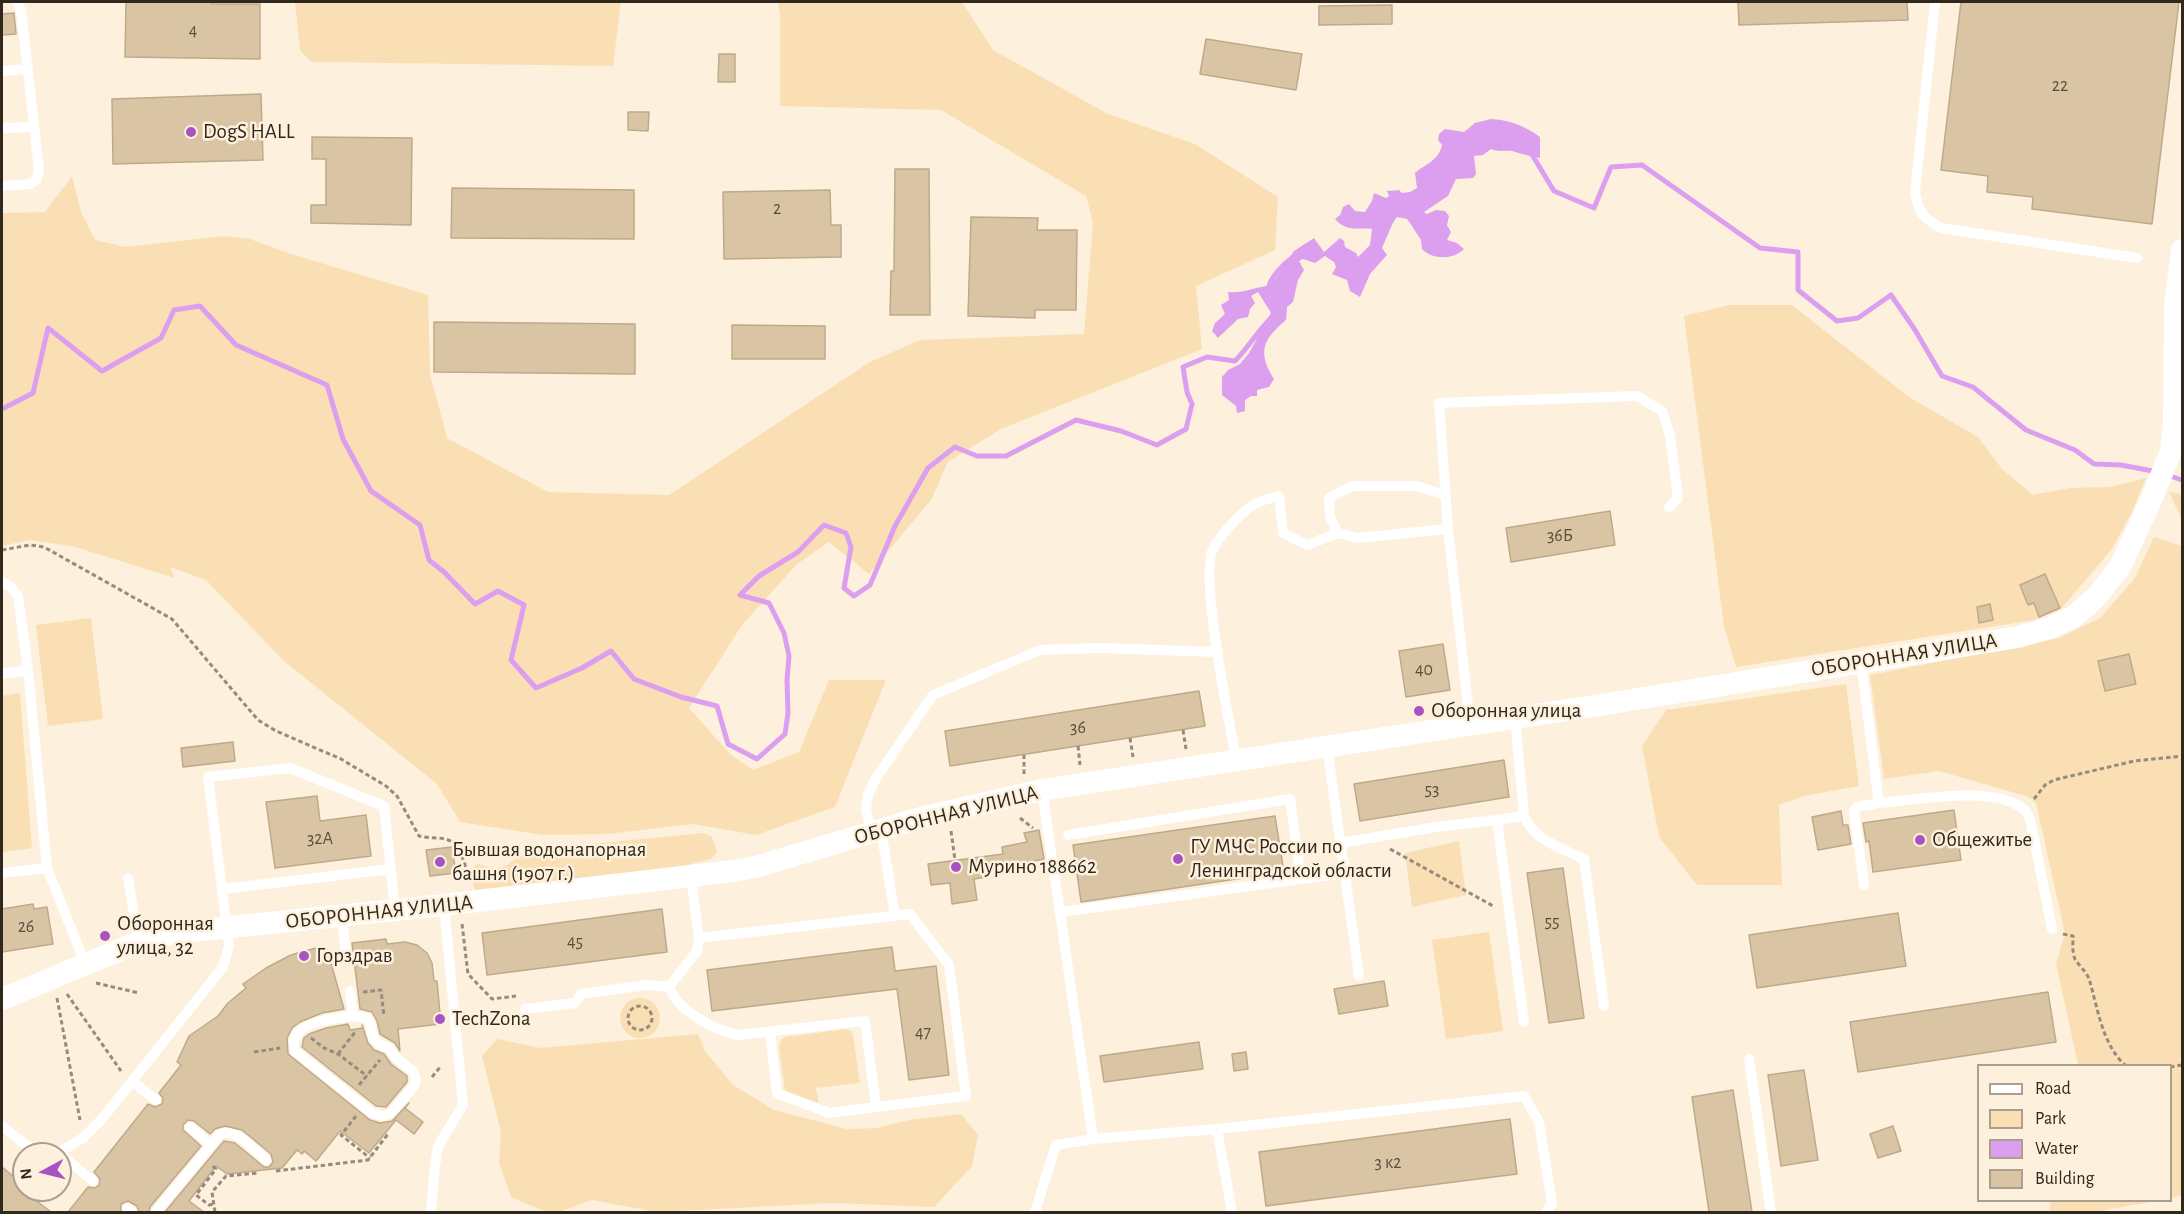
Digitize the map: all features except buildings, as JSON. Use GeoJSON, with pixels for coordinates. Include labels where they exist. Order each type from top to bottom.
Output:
{"type":"FeatureCollection","features":[{"type":"Feature","properties":{"kind":"street","name":"ОБОРОННАЯ УЛИЦА"},"geometry":{"type":"LineString","coordinates":[[2,999],[89,973],[141,941],[173,933],[395,911],[690,877],[755,867],[924,817],[1042,790],[2019,637],[2050,628],[2075,616],[2097,596],[2120,567],[2171,451],[2174,421],[2175,305],[2182,250]]}},
{"type":"Feature","properties":{"kind":"lane"},"geometry":{"type":"LineString","coordinates":[[2,186],[31,184],[37,179],[39,170],[21,10],[17,2]]}},
{"type":"Feature","properties":{"kind":"lane"},"geometry":{"type":"LineString","coordinates":[[1935,2],[1915,192],[1917,207],[1927,220],[1941,228],[2137,258]]}},
{"type":"Feature","properties":{"kind":"lane"},"geometry":{"type":"LineString","coordinates":[[2,71],[28,69]]}},
{"type":"Feature","properties":{"kind":"lane"},"geometry":{"type":"LineString","coordinates":[[2,128],[34,127]]}},
{"type":"Feature","properties":{"kind":"lane"},"geometry":{"type":"LineString","coordinates":[[1470,723],[1448,529],[1439,403],[1637,396],[1662,411],[1670,435],[1678,498],[1669,507]]}},
{"type":"Feature","properties":{"kind":"lane"},"geometry":{"type":"LineString","coordinates":[[1338,533],[1330,517],[1329,498],[1352,486],[1416,486],[1446,495]]}},
{"type":"Feature","properties":{"kind":"lane"},"geometry":{"type":"LineString","coordinates":[[1236,759],[1209,584],[1212,551],[1239,516],[1260,501],[1279,496],[1283,533],[1307,545],[1338,533],[1357,538],[1448,529]]}},
{"type":"Feature","properties":{"kind":"lane"},"geometry":{"type":"LineString","coordinates":[[2,582],[11,587],[18,596],[28,670],[47,868],[89,973]]}},
{"type":"Feature","properties":{"kind":"lane"},"geometry":{"type":"LineString","coordinates":[[895,916],[876,831],[866,809],[868,794],[876,778],[933,694],[1040,650],[1100,648],[1218,652]]}},
{"type":"Feature","properties":{"kind":"lane"},"geometry":{"type":"LineString","coordinates":[[1861,662],[1879,803]]}},
{"type":"Feature","properties":{"kind":"lane"},"geometry":{"type":"LineString","coordinates":[[2,674],[28,670]]}},
{"type":"Feature","properties":{"kind":"lane"},"geometry":{"type":"LineString","coordinates":[[1515,717],[1524,816],[1529,828],[1540,838],[1584,859],[1604,1006]]}},
{"type":"Feature","properties":{"kind":"lane"},"geometry":{"type":"LineString","coordinates":[[1327,746],[1359,976]]}},
{"type":"Feature","properties":{"kind":"lane"},"geometry":{"type":"LineString","coordinates":[[72,1145],[102,1119],[223,967],[229,946],[208,777],[290,768],[384,806],[395,911]]}},
{"type":"Feature","properties":{"kind":"lane"},"geometry":{"type":"LineString","coordinates":[[1042,790],[1093,1139]]}},
{"type":"Feature","properties":{"kind":"lane"},"geometry":{"type":"LineString","coordinates":[[1863,885],[1854,811],[1857,807],[1981,794],[2024,808],[2030,819],[2052,929]]}},
{"type":"Feature","properties":{"kind":"lane"},"geometry":{"type":"LineString","coordinates":[[1068,835],[1290,799],[1301,879]]}},
{"type":"Feature","properties":{"kind":"lane"},"geometry":{"type":"LineString","coordinates":[[1340,843],[1436,827],[1524,816]]}},
{"type":"Feature","properties":{"kind":"lane"},"geometry":{"type":"LineString","coordinates":[[1497,820],[1524,1022]]}},
{"type":"Feature","properties":{"kind":"lane"},"geometry":{"type":"LineString","coordinates":[[2,873],[47,868]]}},
{"type":"Feature","properties":{"kind":"lane"},"geometry":{"type":"LineString","coordinates":[[223,889],[391,869]]}},
{"type":"Feature","properties":{"kind":"lane"},"geometry":{"type":"LineString","coordinates":[[1061,912],[1345,873]]}},
{"type":"Feature","properties":{"kind":"lane"},"geometry":{"type":"LineString","coordinates":[[669,987],[697,951],[699,938],[690,877]]}},
{"type":"Feature","properties":{"kind":"lane"},"geometry":{"type":"LineString","coordinates":[[129,878],[136,928],[141,941]]}},
{"type":"Feature","properties":{"kind":"lane"},"geometry":{"type":"LineString","coordinates":[[431,1212],[438,1146],[463,1105],[444,905]]}},
{"type":"Feature","properties":{"kind":"lane"},"geometry":{"type":"LineString","coordinates":[[699,938],[910,914],[950,965],[966,1096],[829,1113],[777,1093],[770,1032]]}},
{"type":"Feature","properties":{"kind":"lane"},"geometry":{"type":"LineString","coordinates":[[342,916],[345,947]]}},
{"type":"Feature","properties":{"kind":"lane"},"geometry":{"type":"LineString","coordinates":[[525,1009],[575,1003],[581,994],[646,985],[669,987]]}},
{"type":"Feature","properties":{"kind":"lane"},"geometry":{"type":"LineString","coordinates":[[669,987],[679,1003],[725,1033],[738,1035],[865,1021],[876,1107]]}},
{"type":"Feature","properties":{"kind":"lane"},"geometry":{"type":"LineString","coordinates":[[350,991],[353,1016]]}},
{"type":"Feature","properties":{"kind":"lane"},"geometry":{"type":"LineString","coordinates":[[353,1016],[367,1018],[373,1038],[379,1044],[389,1048],[396,1058],[414,1072],[416,1079],[414,1086],[390,1114],[382,1116],[372,1113],[299,1054],[293,1040],[301,1030],[324,1020],[353,1016]]}},
{"type":"Feature","properties":{"kind":"lane"},"geometry":{"type":"LineString","coordinates":[[1749,1059],[1771,1212]]}},
{"type":"Feature","properties":{"kind":"lane"},"geometry":{"type":"LineString","coordinates":[[131,1082],[156,1100]]}},
{"type":"Feature","properties":{"kind":"lane"},"geometry":{"type":"LineString","coordinates":[[1035,1212],[1056,1145],[1093,1139],[1217,1129],[1524,1096],[1539,1122],[1552,1204],[1546,1212]]}},
{"type":"Feature","properties":{"kind":"lane"},"geometry":{"type":"LineString","coordinates":[[2,1126],[22,1142]]}},
{"type":"Feature","properties":{"kind":"lane"},"geometry":{"type":"LineString","coordinates":[[190,1127],[211,1144]]}},
{"type":"Feature","properties":{"kind":"lane"},"geometry":{"type":"LineString","coordinates":[[1217,1129],[1232,1212]]}},
{"type":"Feature","properties":{"kind":"lane"},"geometry":{"type":"LineString","coordinates":[[156,1212],[220,1134],[227,1131],[236,1134],[266,1160]]}},
{"type":"Feature","properties":{"kind":"lane"},"geometry":{"type":"LineString","coordinates":[[72,1164],[93,1181]]}},
{"type":"Feature","properties":{"kind":"path"},"geometry":{"type":"LineString","coordinates":[[2,550],[30,545],[44,547],[172,619],[245,706],[258,720],[276,731]]}},
{"type":"Feature","properties":{"kind":"path"},"geometry":{"type":"LineString","coordinates":[[1024,755],[1024,775]]}},
{"type":"Feature","properties":{"kind":"path"},"geometry":{"type":"LineString","coordinates":[[2024,808],[2045,785],[2054,780],[2134,761],[2182,756]]}},
{"type":"Feature","properties":{"kind":"path"},"geometry":{"type":"LineString","coordinates":[[1020,818],[1036,830]]}},
{"type":"Feature","properties":{"kind":"path"},"geometry":{"type":"LineString","coordinates":[[951,830],[955,860]]}},
{"type":"Feature","properties":{"kind":"path"},"geometry":{"type":"LineString","coordinates":[[1371,837],[1509,915]]}},
{"type":"Feature","properties":{"kind":"path"},"geometry":{"type":"LineString","coordinates":[[462,923],[468,974],[492,999],[516,996]]}},
{"type":"Feature","properties":{"kind":"path"},"geometry":{"type":"LineString","coordinates":[[2052,929],[2058,934],[2073,936],[2074,957],[2090,980],[2094,1001],[2111,1046],[2117,1058],[2125,1064]]}},
{"type":"Feature","properties":{"kind":"path"},"geometry":{"type":"LineString","coordinates":[[89,973],[139,993]]}},
{"type":"Feature","properties":{"kind":"path"},"geometry":{"type":"LineString","coordinates":[[67,994],[131,1082]]}},
{"type":"Feature","properties":{"kind":"path"},"geometry":{"type":"LineString","coordinates":[[57,998],[83,1138]]}},
{"type":"Feature","properties":{"kind":"path"},"geometry":{"type":"LineString","coordinates":[[644,1007],[652,1016],[651,1022],[642,1030],[636,1029],[628,1021],[629,1014],[632,1009],[644,1007]]}},
{"type":"Feature","properties":{"kind":"path"},"geometry":{"type":"LineString","coordinates":[[339,1054],[367,1018]]}},
{"type":"Feature","properties":{"kind":"path"},"geometry":{"type":"LineString","coordinates":[[301,1030],[324,1048],[339,1054],[367,1076]]}},
{"type":"Feature","properties":{"kind":"path"},"geometry":{"type":"LineString","coordinates":[[254,1052],[294,1046]]}},
{"type":"Feature","properties":{"kind":"path"},"geometry":{"type":"LineString","coordinates":[[370,1158],[340,1135],[370,1098],[357,1088],[389,1048]]}},
{"type":"Feature","properties":{"kind":"path"},"geometry":{"type":"LineString","coordinates":[[432,1077],[441,1065]]}},
{"type":"Feature","properties":{"kind":"path"},"geometry":{"type":"LineString","coordinates":[[215,1212],[212,1192],[226,1176],[368,1160],[388,1134]]}},
{"type":"Feature","properties":{"kind":"path"},"geometry":{"type":"LineString","coordinates":[[214,1168],[216,1169],[196,1195],[209,1205],[214,1204]]}},
{"type":"Feature","properties":{"kind":"green space"},"geometry":{"type":"Polygon","coordinates":[[[295,2],[621,2],[613,66],[312,62],[300,51],[295,2]]]}},
{"type":"Feature","properties":{"kind":"green space"},"geometry":{"type":"Polygon","coordinates":[[[778,2],[962,2],[993,50],[1108,114],[1195,144],[1278,197],[1275,250],[1196,286],[1202,349],[1001,429],[948,462],[931,500],[869,574],[829,542],[797,564],[742,625],[689,708],[730,754],[753,770],[799,752],[829,680],[886,680],[835,807],[756,835],[693,824],[607,834],[543,835],[460,822],[437,784],[284,661],[206,580],[170,567],[175,578],[72,546],[29,540],[2,546],[2,213],[45,212],[72,176],[81,212],[95,240],[125,247],[224,236],[250,239],[291,254],[428,295],[430,374],[447,438],[548,492],[669,495],[870,362],[920,340],[1084,334],[1093,223],[1086,196],[941,110],[780,106],[778,2]]]}},
{"type":"Feature","properties":{"kind":"green space"},"geometry":{"type":"Polygon","coordinates":[[[1729,305],[1792,305],[1909,397],[1978,437],[2002,469],[2033,495],[2070,488],[2110,487],[2146,478],[2131,514],[2112,549],[2061,609],[2034,620],[1736,667],[1724,626],[1684,316],[1729,305]]]}},
{"type":"Feature","properties":{"kind":"green space"},"geometry":{"type":"Polygon","coordinates":[[[2169,492],[2182,494],[2182,520],[2169,492]]]}},
{"type":"Feature","properties":{"kind":"green space"},"geometry":{"type":"Polygon","coordinates":[[[2154,537],[2182,546],[2182,1195],[2172,1198],[2172,1064],[2078,1064],[2056,963],[2065,934],[2036,803],[2029,797],[1939,771],[1884,779],[1870,675],[2059,638],[2100,618],[2135,578],[2154,537]]]}},
{"type":"Feature","properties":{"kind":"green space"},"geometry":{"type":"Polygon","coordinates":[[[91,618],[103,719],[48,726],[36,625],[91,618]]]}},
{"type":"Feature","properties":{"kind":"green space"},"geometry":{"type":"Polygon","coordinates":[[[1846,684],[1859,786],[1804,796],[1779,805],[1782,885],[1697,885],[1659,837],[1642,746],[1666,710],[1846,684]]]}},
{"type":"Feature","properties":{"kind":"green space"},"geometry":{"type":"Polygon","coordinates":[[[20,693],[32,848],[2,852],[2,696],[20,693]]]}},
{"type":"Feature","properties":{"kind":"green space"},"geometry":{"type":"Polygon","coordinates":[[[703,833],[712,837],[717,852],[711,859],[672,869],[475,890],[470,870],[478,864],[498,868],[533,852],[703,833]]]}},
{"type":"Feature","properties":{"kind":"green space"},"geometry":{"type":"Polygon","coordinates":[[[1459,841],[1466,895],[1412,907],[1405,853],[1459,841]]]}},
{"type":"Feature","properties":{"kind":"green space"},"geometry":{"type":"Polygon","coordinates":[[[1489,932],[1503,1031],[1446,1039],[1432,940],[1489,932]]]}},
{"type":"Feature","properties":{"kind":"green space"},"geometry":{"type":"Polygon","coordinates":[[[640,998],[654,1004],[660,1018],[654,1032],[640,1038],[626,1032],[620,1018],[626,1004],[640,998]]]}},
{"type":"Feature","properties":{"kind":"green space"},"geometry":{"type":"Polygon","coordinates":[[[846,1029],[853,1035],[860,1083],[816,1088],[819,1106],[785,1091],[779,1046],[781,1040],[785,1037],[846,1029]]]}},
{"type":"Feature","properties":{"kind":"green space"},"geometry":{"type":"Polygon","coordinates":[[[698,1034],[705,1051],[733,1085],[774,1110],[847,1129],[877,1128],[909,1120],[961,1114],[978,1135],[972,1166],[934,1207],[833,1203],[657,1212],[592,1200],[559,1212],[546,1212],[511,1197],[499,1163],[501,1132],[482,1056],[497,1039],[540,1048],[698,1034]]]}},
{"type":"Feature","properties":{"kind":"green space"},"geometry":{"type":"Polygon","coordinates":[[[2051,1202],[2150,1202],[2094,1212],[2049,1212],[2051,1202]]]}},
{"type":"Feature","properties":{"kind":"water"},"geometry":{"type":"Polygon","coordinates":[[[1491,119],[1517,124],[1540,137],[1540,158],[1512,151],[1491,149],[1483,155],[1474,156],[1476,174],[1473,178],[1456,179],[1448,196],[1424,212],[1427,214],[1436,210],[1445,211],[1449,216],[1447,225],[1451,232],[1447,240],[1457,243],[1464,249],[1449,257],[1437,257],[1426,253],[1422,249],[1421,240],[1407,219],[1397,217],[1382,248],[1387,255],[1370,274],[1360,297],[1350,291],[1347,280],[1332,274],[1336,267],[1334,262],[1325,256],[1315,263],[1303,259],[1299,261],[1304,270],[1298,280],[1293,302],[1287,307],[1286,320],[1272,333],[1265,347],[1265,361],[1274,379],[1269,387],[1257,390],[1257,396],[1251,396],[1245,400],[1245,411],[1237,413],[1236,406],[1222,395],[1222,377],[1228,370],[1240,364],[1249,353],[1271,313],[1258,292],[1251,296],[1255,303],[1248,317],[1238,319],[1218,338],[1212,331],[1215,323],[1225,314],[1221,305],[1229,300],[1228,292],[1271,285],[1294,251],[1314,238],[1324,252],[1340,238],[1344,241],[1345,247],[1356,253],[1358,257],[1370,245],[1372,229],[1348,228],[1340,223],[1335,219],[1340,215],[1343,207],[1349,204],[1355,211],[1365,212],[1374,193],[1386,198],[1389,196],[1387,191],[1399,190],[1402,193],[1417,188],[1415,173],[1438,155],[1442,145],[1438,140],[1439,134],[1445,129],[1464,132],[1475,123],[1491,119]]]}},
{"type":"Feature","properties":{"kind":"waterway"},"geometry":{"type":"LineString","coordinates":[[1531,153],[1554,191],[1594,208],[1611,167],[1642,165],[1760,248],[1798,252],[1798,290],[1837,321],[1858,318],[1891,295],[1942,376],[1973,387],[2026,430],[2075,450],[2094,464],[2121,465],[2158,472]]}},
{"type":"Feature","properties":{"kind":"waterway"},"geometry":{"type":"LineString","coordinates":[[1268,292],[1273,277],[1293,257]]}},
{"type":"Feature","properties":{"kind":"waterway"},"geometry":{"type":"LineString","coordinates":[[2,409],[33,393],[48,328],[102,371],[161,338],[174,310],[200,306],[236,345],[327,385],[343,439],[371,491],[420,525],[429,560],[475,604],[498,591],[524,605],[511,660],[536,688],[582,668],[611,651],[634,679],[681,697],[717,706],[728,744],[757,759],[785,734],[788,713],[789,656],[784,633],[769,603],[740,595],[759,576],[798,552],[824,525],[846,533],[851,547],[844,588],[854,596],[870,585],[895,526],[928,468],[955,447],[977,456],[1006,456],[1076,420],[1121,431],[1157,445],[1186,429],[1192,404],[1187,392],[1183,367],[1207,357],[1235,361],[1271,318]]}},
{"type":"Feature","properties":{"kind":"waterway"},"geometry":{"type":"LineString","coordinates":[[2167,475],[2182,480]]}},
{"type":"Feature","properties":{"kind":"place","name":"DogS HALL"},"geometry":{"type":"Point","coordinates":[191,132]}},
{"type":"Feature","properties":{"kind":"place","name":"Оборонная улица"},"geometry":{"type":"Point","coordinates":[1419,711]}},
{"type":"Feature","properties":{"kind":"place","name":"Общежитье"},"geometry":{"type":"Point","coordinates":[1920,840]}},
{"type":"Feature","properties":{"kind":"place","name":"ГУ МЧС России по Ленинградской области"},"geometry":{"type":"Point","coordinates":[1178,859]}},
{"type":"Feature","properties":{"kind":"place","name":"Бывшая водонапорная башня (1907 г.)"},"geometry":{"type":"Point","coordinates":[440,862]}},
{"type":"Feature","properties":{"kind":"place","name":"Мурино 188662"},"geometry":{"type":"Point","coordinates":[956,867]}},
{"type":"Feature","properties":{"kind":"place","name":"Оборонная улица, 32"},"geometry":{"type":"Point","coordinates":[105,936]}},
{"type":"Feature","properties":{"kind":"place","name":"Горздрав"},"geometry":{"type":"Point","coordinates":[304,956]}},
{"type":"Feature","properties":{"kind":"place","name":"TechZona"},"geometry":{"type":"Point","coordinates":[440,1019]}}]}
